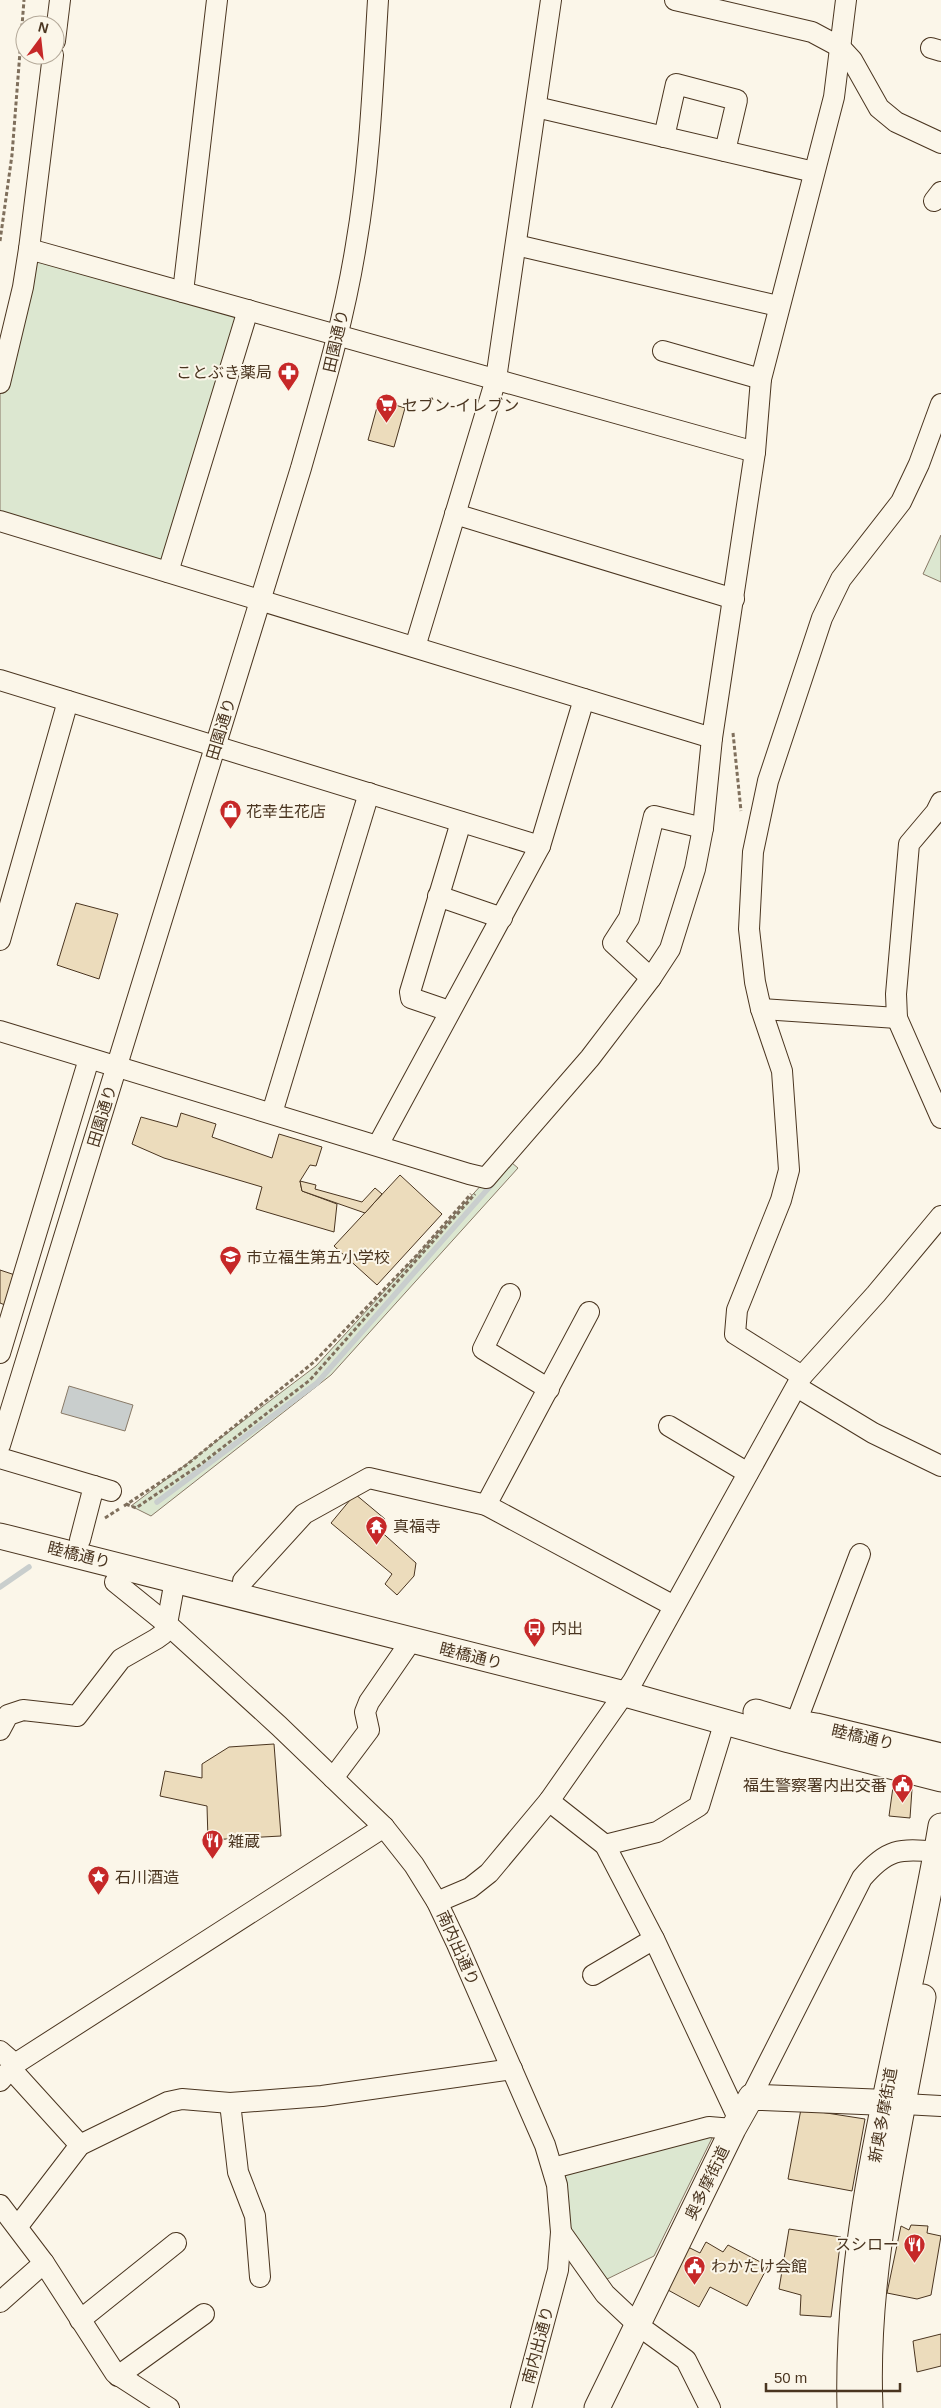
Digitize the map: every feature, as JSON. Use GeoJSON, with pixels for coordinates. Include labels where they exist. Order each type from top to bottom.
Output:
{"type":"FeatureCollection","features":[{"type":"Feature","properties":{"kind":"main road","name":"睦橋通り"},"geometry":{"type":"LineString","coordinates":[[0,1520],[243,1581],[793,1732],[941,1779]]}},
{"type":"Feature","properties":{"kind":"main road","name":"睦橋通り"},"geometry":{"type":"LineString","coordinates":[[0,1536],[411,1641],[629,1688],[725,1721],[793,1732],[816,1726],[941,1756]]}},
{"type":"Feature","properties":{"kind":"main road","name":"新奥多摩街道"},"geometry":{"type":"LineString","coordinates":[[870,2408],[869,2354],[875,2275],[894,2103],[941,1826]]}},
{"type":"Feature","properties":{"kind":"main road","name":"新奥多摩街道"},"geometry":{"type":"LineString","coordinates":[[850,2408],[851,2315],[856,2276],[894,2103],[941,1909]]}},
{"type":"Feature","properties":{"kind":"main road"},"geometry":{"type":"LineString","coordinates":[[751,2097],[894,2103]]}},
{"type":"Feature","properties":{"kind":"main road","name":"奥多摩街道"},"geometry":{"type":"LineString","coordinates":[[597,2408],[751,2097]]}},
{"type":"Feature","properties":{"kind":"street"},"geometry":{"type":"LineString","coordinates":[[58,15],[60,0]]}},
{"type":"Feature","properties":{"kind":"street"},"geometry":{"type":"LineString","coordinates":[[183,292],[217,0]]}},
{"type":"Feature","properties":{"kind":"street","name":"田園通り"},"geometry":{"type":"LineString","coordinates":[[0,1445],[260,600],[339,334],[356,244],[368,161],[378,0]]}},
{"type":"Feature","properties":{"kind":"street"},"geometry":{"type":"LineString","coordinates":[[415,648],[496,379],[551,0]]}},
{"type":"Feature","properties":{"kind":"street"},"geometry":{"type":"LineString","coordinates":[[0,1031],[117,1068],[486,1178],[590,1058],[651,978],[670,949],[695,869],[703,828],[712,738],[734,599],[754,452],[761,379],[778,306],[834,97],[846,0]]}},
{"type":"Feature","properties":{"kind":"street"},"geometry":{"type":"LineString","coordinates":[[688,2],[812,32],[840,47],[852,60],[879,108],[896,122],[941,143]]}},
{"type":"Feature","properties":{"kind":"street"},"geometry":{"type":"LineString","coordinates":[[0,383],[23,287],[53,65]]}},
{"type":"Feature","properties":{"kind":"street"},"geometry":{"type":"LineString","coordinates":[[664,137],[676,84],[736,100],[725,151]]}},
{"type":"Feature","properties":{"kind":"street"},"geometry":{"type":"LineString","coordinates":[[536,107],[814,172]]}},
{"type":"Feature","properties":{"kind":"street"},"geometry":{"type":"LineString","coordinates":[[516,244],[778,306]]}},
{"type":"Feature","properties":{"kind":"street"},"geometry":{"type":"LineString","coordinates":[[29,249],[339,334],[754,452]]}},
{"type":"Feature","properties":{"kind":"street"},"geometry":{"type":"LineString","coordinates":[[168,572],[248,310]]}},
{"type":"Feature","properties":{"kind":"street"},"geometry":{"type":"LineString","coordinates":[[663,351],[761,379]]}},
{"type":"Feature","properties":{"kind":"street"},"geometry":{"type":"LineString","coordinates":[[941,404],[936,435],[919,464],[901,502],[841,579],[822,618],[768,781],[753,852],[748,929],[760,1009],[782,1071],[790,1170],[781,1200],[737,1310],[735,1334],[799,1382],[873,1433],[941,1466]]}},
{"type":"Feature","properties":{"kind":"street"},"geometry":{"type":"LineString","coordinates":[[455,514],[734,599]]}},
{"type":"Feature","properties":{"kind":"street"},"geometry":{"type":"LineString","coordinates":[[0,521],[712,738]]}},
{"type":"Feature","properties":{"kind":"street"},"geometry":{"type":"LineString","coordinates":[[0,680],[540,846]]}},
{"type":"Feature","properties":{"kind":"street"},"geometry":{"type":"LineString","coordinates":[[378,1146],[449,1011],[540,846],[584,699]]}},
{"type":"Feature","properties":{"kind":"street"},"geometry":{"type":"LineString","coordinates":[[0,940],[68,701]]}},
{"type":"Feature","properties":{"kind":"street"},"geometry":{"type":"LineString","coordinates":[[272,1113],[369,793]]}},
{"type":"Feature","properties":{"kind":"street"},"geometry":{"type":"LineString","coordinates":[[941,802],[936,812],[909,844],[896,994],[897,1018],[941,1118]]}},
{"type":"Feature","properties":{"kind":"street"},"geometry":{"type":"LineString","coordinates":[[651,978],[613,943],[629,918],[654,816],[703,828]]}},
{"type":"Feature","properties":{"kind":"street"},"geometry":{"type":"LineString","coordinates":[[449,1011],[411,998],[410,992],[460,822]]}},
{"type":"Feature","properties":{"kind":"street"},"geometry":{"type":"LineString","coordinates":[[438,896],[502,918]]}},
{"type":"Feature","properties":{"kind":"street"},"geometry":{"type":"LineString","coordinates":[[760,1009],[897,1018]]}},
{"type":"Feature","properties":{"kind":"street"},"geometry":{"type":"LineString","coordinates":[[0,1353],[89,1059]]}},
{"type":"Feature","properties":{"kind":"street"},"geometry":{"type":"LineString","coordinates":[[437,1902],[470,1888],[489,1873],[549,1800],[629,1688],[799,1382],[941,1216]]}},
{"type":"Feature","properties":{"kind":"street"},"geometry":{"type":"LineString","coordinates":[[510,1294],[483,1349],[549,1389]]}},
{"type":"Feature","properties":{"kind":"street"},"geometry":{"type":"LineString","coordinates":[[486,1505],[590,1312]]}},
{"type":"Feature","properties":{"kind":"street"},"geometry":{"type":"LineString","coordinates":[[669,1426],[748,1473]]}},
{"type":"Feature","properties":{"kind":"street"},"geometry":{"type":"LineString","coordinates":[[0,1458],[103,1488],[80,1540]]}},
{"type":"Feature","properties":{"kind":"street"},"geometry":{"type":"LineString","coordinates":[[243,1581],[304,1514],[368,1478],[486,1505],[674,1606]]}},
{"type":"Feature","properties":{"kind":"street"},"geometry":{"type":"LineString","coordinates":[[793,1732],[860,1554]]}},
{"type":"Feature","properties":{"kind":"street"},"geometry":{"type":"LineString","coordinates":[[0,1730],[8,1715],[23,1710],[77,1716],[121,1659],[163,1634],[175,1580]]}},
{"type":"Feature","properties":{"kind":"street","name":"南内出通り"},"geometry":{"type":"LineString","coordinates":[[115,1582],[166,1624],[384,1827],[414,1865],[437,1902],[545,2146],[557,2185],[561,2232],[558,2270],[521,2408]]}},
{"type":"Feature","properties":{"kind":"street"},"geometry":{"type":"LineString","coordinates":[[333,1778],[369,1730],[365,1712],[369,1702],[411,1641]]}},
{"type":"Feature","properties":{"kind":"street"},"geometry":{"type":"LineString","coordinates":[[604,1845],[657,1832],[699,1806],[725,1721]]}},
{"type":"Feature","properties":{"kind":"street"},"geometry":{"type":"LineString","coordinates":[[549,1800],[604,1845],[654,1939],[736,2124],[709,2128],[552,2168]]}},
{"type":"Feature","properties":{"kind":"street"},"geometry":{"type":"LineString","coordinates":[[8,2071],[384,1827]]}},
{"type":"Feature","properties":{"kind":"street"},"geometry":{"type":"LineString","coordinates":[[751,2097],[862,1878],[878,1860],[892,1854],[912,1849],[937,1852]]}},
{"type":"Feature","properties":{"kind":"street"},"geometry":{"type":"LineString","coordinates":[[592,1975],[654,1939]]}},
{"type":"Feature","properties":{"kind":"street"},"geometry":{"type":"LineString","coordinates":[[0,2051],[8,2071],[80,2145]]}},
{"type":"Feature","properties":{"kind":"street"},"geometry":{"type":"LineString","coordinates":[[18,2226],[80,2145],[168,2102],[182,2099],[230,2103],[322,2096],[512,2069]]}},
{"type":"Feature","properties":{"kind":"street"},"geometry":{"type":"LineString","coordinates":[[230,2103],[238,2172],[255,2216],[260,2277]]}},
{"type":"Feature","properties":{"kind":"street"},"geometry":{"type":"LineString","coordinates":[[894,2103],[941,2106]]}},
{"type":"Feature","properties":{"kind":"street"},"geometry":{"type":"LineString","coordinates":[[0,2205],[18,2226],[44,2263],[118,2376],[169,2408]]}},
{"type":"Feature","properties":{"kind":"street"},"geometry":{"type":"LineString","coordinates":[[561,2232],[574,2247],[597,2285],[639,2326],[686,2360],[710,2408]]}},
{"type":"Feature","properties":{"kind":"street"},"geometry":{"type":"LineString","coordinates":[[80,2320],[176,2243]]}},
{"type":"Feature","properties":{"kind":"street"},"geometry":{"type":"LineString","coordinates":[[0,2302],[44,2263]]}},
{"type":"Feature","properties":{"kind":"street"},"geometry":{"type":"LineString","coordinates":[[118,2376],[204,2314]]}},
{"type":"Feature","properties":{"kind":"path"},"geometry":{"type":"LineString","coordinates":[[0,241],[12,155],[24,0]]}},
{"type":"Feature","properties":{"kind":"path"},"geometry":{"type":"LineString","coordinates":[[126,1504],[136,1508],[201,1464],[310,1380],[486,1181],[486,1178]]}},
{"type":"Feature","properties":{"kind":"path"},"geometry":{"type":"LineString","coordinates":[[102,1520],[185,1466],[314,1362],[417,1255],[486,1178]]}},
{"type":"Feature","properties":{"kind":"green space"},"geometry":{"type":"Polygon","coordinates":[[[31,257],[239,312],[161,567],[0,518],[0,393],[31,257]]]}},
{"type":"Feature","properties":{"kind":"green space"},"geometry":{"type":"Polygon","coordinates":[[[941,535],[941,582],[923,574],[941,535]]]}},
{"type":"Feature","properties":{"kind":"green space"},"geometry":{"type":"Polygon","coordinates":[[[506,1158],[518,1168],[331,1375],[151,1516],[131,1506],[316,1366],[506,1158]]]}},
{"type":"Feature","properties":{"kind":"green space"},"geometry":{"type":"Polygon","coordinates":[[[715,2132],[654,2256],[599,2283],[566,2226],[559,2172],[715,2132]]]}},
{"type":"Feature","properties":{"kind":"shaded area"},"geometry":{"type":"Polygon","coordinates":[[[69,1386],[133,1405],[125,1431],[61,1413],[69,1386]]]}},
{"type":"Feature","properties":{"kind":"building","name":"セブン-イレブン"},"geometry":{"type":"Polygon","coordinates":[[[379,400],[405,408],[394,447],[368,440],[379,400]]]}},
{"type":"Feature","properties":{"kind":"building"},"geometry":{"type":"Polygon","coordinates":[[[76,903],[118,914],[99,979],[57,965],[76,903]]]}},
{"type":"Feature","properties":{"kind":"building"},"geometry":{"type":"Polygon","coordinates":[[[181,1113],[216,1124],[212,1137],[272,1158],[279,1134],[322,1147],[316,1166],[310,1165],[300,1181],[302,1191],[337,1204],[334,1232],[256,1209],[262,1187],[164,1158],[132,1144],[141,1117],[177,1127],[181,1113]]]}},
{"type":"Feature","properties":{"kind":"building"},"geometry":{"type":"Polygon","coordinates":[[[400,1175],[442,1214],[377,1285],[334,1246],[400,1175]]]}},
{"type":"Feature","properties":{"kind":"building"},"geometry":{"type":"Polygon","coordinates":[[[300,1181],[316,1185],[315,1189],[362,1202],[375,1188],[382,1194],[365,1213],[302,1191],[300,1181]]]}},
{"type":"Feature","properties":{"kind":"building"},"geometry":{"type":"Polygon","coordinates":[[[0,1270],[15,1275],[5,1305],[0,1303],[0,1270]]]}},
{"type":"Feature","properties":{"kind":"building","name":"真福寺"},"geometry":{"type":"Polygon","coordinates":[[[355,1494],[385,1519],[377,1528],[416,1563],[414,1576],[397,1595],[385,1584],[392,1574],[331,1523],[355,1494]]]}},
{"type":"Feature","properties":{"kind":"building"},"geometry":{"type":"Polygon","coordinates":[[[274,1744],[281,1836],[208,1840],[207,1806],[160,1796],[165,1771],[202,1778],[202,1764],[229,1747],[274,1744]]]}},
{"type":"Feature","properties":{"kind":"building"},"geometry":{"type":"Polygon","coordinates":[[[893,1787],[912,1789],[910,1818],[889,1816],[893,1787]]]}},
{"type":"Feature","properties":{"kind":"building"},"geometry":{"type":"Polygon","coordinates":[[[801,2109],[865,2119],[852,2191],[788,2179],[801,2109]]]}},
{"type":"Feature","properties":{"kind":"building"},"geometry":{"type":"Polygon","coordinates":[[[911,2225],[928,2226],[927,2233],[941,2236],[931,2295],[917,2299],[887,2293],[901,2226],[909,2230],[911,2225]]]}},
{"type":"Feature","properties":{"kind":"building"},"geometry":{"type":"Polygon","coordinates":[[[789,2229],[841,2237],[831,2317],[800,2315],[801,2295],[779,2289],[789,2229]]]}},
{"type":"Feature","properties":{"kind":"building"},"geometry":{"type":"Polygon","coordinates":[[[706,2242],[723,2252],[728,2245],[768,2266],[747,2306],[710,2287],[699,2307],[668,2290],[688,2247],[700,2253],[706,2242]]]}},
{"type":"Feature","properties":{"kind":"building"},"geometry":{"type":"Polygon","coordinates":[[[941,2334],[941,2366],[917,2372],[913,2341],[941,2334]]]}},
{"type":"Feature","properties":{"kind":"waterway"},"geometry":{"type":"LineString","coordinates":[[157,1502],[317,1383],[493,1183]]}},
{"type":"Feature","properties":{"kind":"waterway"},"geometry":{"type":"LineString","coordinates":[[0,1587],[29,1567]]}},
{"type":"Feature","properties":{"kind":"place","name":"ことぶき薬局"},"geometry":{"type":"Point","coordinates":[288,391]}},
{"type":"Feature","properties":{"kind":"place","name":"セブン-イレブン"},"geometry":{"type":"Point","coordinates":[386,424]}},
{"type":"Feature","properties":{"kind":"place","name":"花幸生花店"},"geometry":{"type":"Point","coordinates":[230,830]}},
{"type":"Feature","properties":{"kind":"place","name":"市立福生第五小学校"},"geometry":{"type":"Point","coordinates":[230,1276]}},
{"type":"Feature","properties":{"kind":"place","name":"真福寺"},"geometry":{"type":"Point","coordinates":[377,1545]}},
{"type":"Feature","properties":{"kind":"place","name":"内出"},"geometry":{"type":"Point","coordinates":[535,1647]}},
{"type":"Feature","properties":{"kind":"place","name":"福生警察署内出交番"},"geometry":{"type":"Point","coordinates":[903,1804]}},
{"type":"Feature","properties":{"kind":"place","name":"雑蔵"},"geometry":{"type":"Point","coordinates":[212,1860]}},
{"type":"Feature","properties":{"kind":"place","name":"石川酒造"},"geometry":{"type":"Point","coordinates":[99,1896]}},
{"type":"Feature","properties":{"kind":"place","name":"スシロー"},"geometry":{"type":"Point","coordinates":[915,2263]}},
{"type":"Feature","properties":{"kind":"place","name":"わかたけ会館"},"geometry":{"type":"Point","coordinates":[695,2285]}}]}
